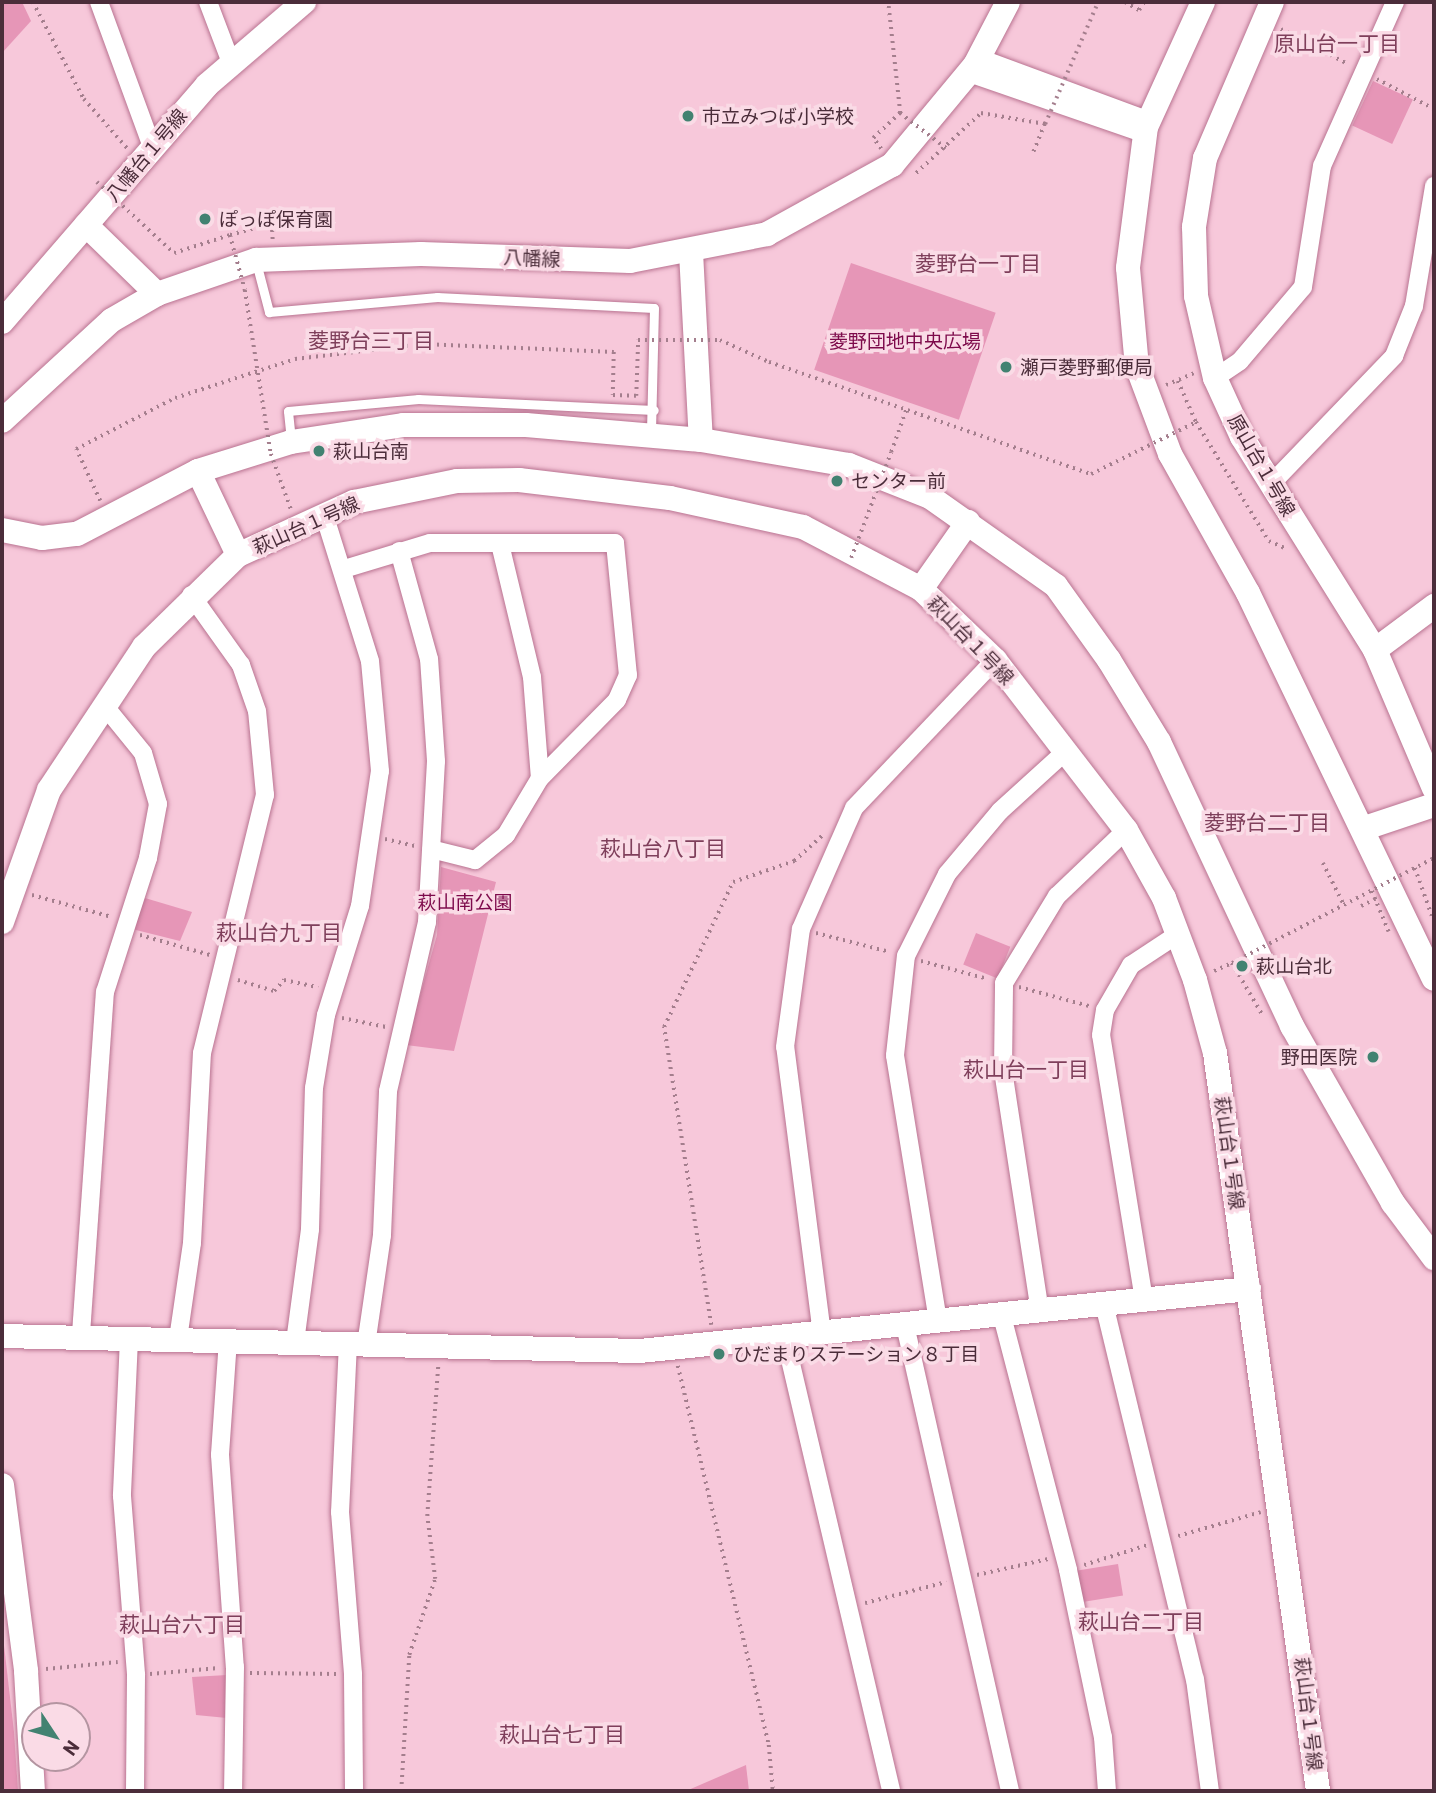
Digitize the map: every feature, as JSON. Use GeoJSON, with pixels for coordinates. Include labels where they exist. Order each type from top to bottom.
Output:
{"type":"FeatureCollection","features":[{"type":"Feature","properties":{"kind":"street"},"geometry":{"type":"LineString","coordinates":[[99,2],[152,147]]}},
{"type":"Feature","properties":{"kind":"street"},"geometry":{"type":"LineString","coordinates":[[208,2],[230,60]]}},
{"type":"Feature","properties":{"kind":"street","name":"八幡台１号線"},"geometry":{"type":"LineString","coordinates":[[2,322],[230,60],[304,2]]}},
{"type":"Feature","properties":{"kind":"street","name":"八幡線"},"geometry":{"type":"LineString","coordinates":[[2,421],[112,320],[157,295],[264,258],[630,261],[691,252],[766,234],[892,164],[974,66],[1008,2]]}},
{"type":"Feature","properties":{"kind":"street"},"geometry":{"type":"LineString","coordinates":[[1202,2],[1147,127],[1128,268],[1137,366],[1170,454],[1365,828],[1434,979]]}},
{"type":"Feature","properties":{"kind":"street","name":"原山台１号線"},"geometry":{"type":"LineString","coordinates":[[1272,2],[1205,158],[1193,264],[1213,372],[1271,484],[1375,650],[1434,788]]}},
{"type":"Feature","properties":{"kind":"street"},"geometry":{"type":"LineString","coordinates":[[1213,372],[1240,361],[1303,287],[1322,166],[1395,2]]}},
{"type":"Feature","properties":{"kind":"street"},"geometry":{"type":"LineString","coordinates":[[974,66],[1147,127]]}},
{"type":"Feature","properties":{"kind":"street"},"geometry":{"type":"LineString","coordinates":[[1271,484],[1394,356],[1414,306],[1434,186]]}},
{"type":"Feature","properties":{"kind":"street"},"geometry":{"type":"LineString","coordinates":[[86,225],[157,295]]}},
{"type":"Feature","properties":{"kind":"street"},"geometry":{"type":"LineString","coordinates":[[691,252],[701,440]]}},
{"type":"Feature","properties":{"kind":"street"},"geometry":{"type":"LineString","coordinates":[[2,530],[42,538],[77,534],[198,471],[291,442],[404,425],[653,422],[701,440],[849,465],[905,485],[968,522],[1056,586],[1109,660],[1159,742],[1292,1026],[1393,1203],[1434,1257]]}},
{"type":"Feature","properties":{"kind":"street"},"geometry":{"type":"LineString","coordinates":[[198,471],[238,555]]}},
{"type":"Feature","properties":{"kind":"street","name":"萩山台１号線"},"geometry":{"type":"LineString","coordinates":[[2,922],[9,889],[36,815],[103,704],[191,595],[238,555],[324,514],[394,492],[457,481],[519,480],[670,498],[803,527],[868,555],[921,589],[995,660],[1126,830],[1178,934],[1215,1053],[1318,1791]]}},
{"type":"Feature","properties":{"kind":"street"},"geometry":{"type":"LineString","coordinates":[[295,1342],[310,1229],[314,1088],[327,1014],[374,837],[380,771],[375,689],[344,569],[324,514]]}},
{"type":"Feature","properties":{"kind":"street"},"geometry":{"type":"LineString","coordinates":[[921,589],[968,522]]}},
{"type":"Feature","properties":{"kind":"street"},"geometry":{"type":"LineString","coordinates":[[344,569],[430,543],[615,543],[628,675],[617,700],[540,778],[506,835],[475,860],[431,849]]}},
{"type":"Feature","properties":{"kind":"street"},"geometry":{"type":"LineString","coordinates":[[500,544],[532,677],[540,778]]}},
{"type":"Feature","properties":{"kind":"street"},"geometry":{"type":"LineString","coordinates":[[354,1791],[353,1674],[340,1512],[357,1344],[398,1030],[424,941],[437,708],[399,551]]}},
{"type":"Feature","properties":{"kind":"street"},"geometry":{"type":"LineString","coordinates":[[178,1339],[192,1243],[202,1053],[220,966],[258,841],[265,758],[241,665],[191,595]]}},
{"type":"Feature","properties":{"kind":"street"},"geometry":{"type":"LineString","coordinates":[[1375,650],[1434,606]]}},
{"type":"Feature","properties":{"kind":"street"},"geometry":{"type":"LineString","coordinates":[[822,1334],[785,1047],[801,929],[854,808],[995,660]]}},
{"type":"Feature","properties":{"kind":"street"},"geometry":{"type":"LineString","coordinates":[[81,1334],[96,1066],[105,992],[124,925],[148,858],[158,804],[143,753],[103,704]]}},
{"type":"Feature","properties":{"kind":"street"},"geometry":{"type":"LineString","coordinates":[[938,1321],[895,1055],[906,956],[947,874],[1000,811],[1066,751]]}},
{"type":"Feature","properties":{"kind":"street"},"geometry":{"type":"LineString","coordinates":[[1365,828],[1434,805]]}},
{"type":"Feature","properties":{"kind":"street"},"geometry":{"type":"LineString","coordinates":[[1040,1312],[1003,1069],[1004,983],[1057,896],[1126,830]]}},
{"type":"Feature","properties":{"kind":"street"},"geometry":{"type":"LineString","coordinates":[[1144,1300],[1101,1058],[1105,1010],[1131,965],[1178,934]]}},
{"type":"Feature","properties":{"kind":"street"},"geometry":{"type":"LineString","coordinates":[[2,1336],[81,1334],[129,1339],[440,1348],[674,1347],[785,1338],[1249,1289]]}},
{"type":"Feature","properties":{"kind":"street"},"geometry":{"type":"LineString","coordinates":[[1104,1304],[1195,1679],[1210,1791]]}},
{"type":"Feature","properties":{"kind":"street"},"geometry":{"type":"LineString","coordinates":[[1002,1316],[1068,1570],[1103,1737],[1107,1791]]}},
{"type":"Feature","properties":{"kind":"street"},"geometry":{"type":"LineString","coordinates":[[905,1325],[1010,1791]]}},
{"type":"Feature","properties":{"kind":"street"},"geometry":{"type":"LineString","coordinates":[[785,1338],[891,1791]]}},
{"type":"Feature","properties":{"kind":"street"},"geometry":{"type":"LineString","coordinates":[[129,1339],[122,1496],[135,1667],[135,1791]]}},
{"type":"Feature","properties":{"kind":"street"},"geometry":{"type":"LineString","coordinates":[[228,1340],[220,1455],[235,1670],[233,1791]]}},
{"type":"Feature","properties":{"kind":"street"},"geometry":{"type":"LineString","coordinates":[[2,1485],[26,1671],[33,1791]]}},
{"type":"Feature","properties":{"kind":"lane"},"geometry":{"type":"LineString","coordinates":[[264,258],[268,312],[437,298],[654,308],[653,422]]}},
{"type":"Feature","properties":{"kind":"path"},"geometry":{"type":"LineString","coordinates":[[33,2],[84,99],[126,146]]}},
{"type":"Feature","properties":{"kind":"path"},"geometry":{"type":"LineString","coordinates":[[888,2],[900,113],[946,148]]}},
{"type":"Feature","properties":{"kind":"path"},"geometry":{"type":"LineString","coordinates":[[1033,154],[1098,2]]}},
{"type":"Feature","properties":{"kind":"path"},"geometry":{"type":"LineString","coordinates":[[1125,2],[1139,10],[1144,2]]}},
{"type":"Feature","properties":{"kind":"path"},"geometry":{"type":"LineString","coordinates":[[892,164],[873,138],[900,113]]}},
{"type":"Feature","properties":{"kind":"path"},"geometry":{"type":"LineString","coordinates":[[916,173],[981,113],[1045,124]]}},
{"type":"Feature","properties":{"kind":"path"},"geometry":{"type":"LineString","coordinates":[[97,182],[173,253],[272,223],[264,258]]}},
{"type":"Feature","properties":{"kind":"path"},"geometry":{"type":"LineString","coordinates":[[230,235],[271,454],[292,512]]}},
{"type":"Feature","properties":{"kind":"path"},"geometry":{"type":"LineString","coordinates":[[108,518],[76,449],[176,398],[295,359],[423,344],[614,352],[613,395],[636,396],[638,340],[720,340],[769,362],[1091,474],[1196,422]]}},
{"type":"Feature","properties":{"kind":"path"},"geometry":{"type":"LineString","coordinates":[[1147,392],[1213,372]]}},
{"type":"Feature","properties":{"kind":"path"},"geometry":{"type":"LineString","coordinates":[[1178,381],[1196,422],[1269,541],[1290,551],[1307,541]]}},
{"type":"Feature","properties":{"kind":"path"},"geometry":{"type":"LineString","coordinates":[[851,558],[906,410]]}},
{"type":"Feature","properties":{"kind":"path"},"geometry":{"type":"LineString","coordinates":[[713,1342],[664,1027],[733,881],[794,861],[854,808]]}},
{"type":"Feature","properties":{"kind":"path"},"geometry":{"type":"LineString","coordinates":[[374,837],[431,849]]}},
{"type":"Feature","properties":{"kind":"path"},"geometry":{"type":"LineString","coordinates":[[1210,973],[1434,858]]}},
{"type":"Feature","properties":{"kind":"path"},"geometry":{"type":"LineString","coordinates":[[1323,863],[1344,905]]}},
{"type":"Feature","properties":{"kind":"path"},"geometry":{"type":"LineString","coordinates":[[1415,868],[1432,916]]}},
{"type":"Feature","properties":{"kind":"path"},"geometry":{"type":"LineString","coordinates":[[9,889],[124,925],[274,991],[284,980],[334,990]]}},
{"type":"Feature","properties":{"kind":"path"},"geometry":{"type":"LineString","coordinates":[[1372,890],[1389,932]]}},
{"type":"Feature","properties":{"kind":"path"},"geometry":{"type":"LineString","coordinates":[[1362,906],[1380,897]]}},
{"type":"Feature","properties":{"kind":"path"},"geometry":{"type":"LineString","coordinates":[[801,929],[1105,1010]]}},
{"type":"Feature","properties":{"kind":"path"},"geometry":{"type":"LineString","coordinates":[[1232,963],[1248,998]]}},
{"type":"Feature","properties":{"kind":"path"},"geometry":{"type":"LineString","coordinates":[[327,1014],[398,1030]]}},
{"type":"Feature","properties":{"kind":"path"},"geometry":{"type":"LineString","coordinates":[[674,1347],[769,1745],[773,1791]]}},
{"type":"Feature","properties":{"kind":"path"},"geometry":{"type":"LineString","coordinates":[[401,1791],[410,1655],[435,1579],[427,1516],[440,1348]]}},
{"type":"Feature","properties":{"kind":"path"},"geometry":{"type":"LineString","coordinates":[[26,1671],[135,1667],[353,1674]]}},
{"type":"Feature","properties":{"kind":"green space"},"geometry":{"type":"Polygon","coordinates":[[[2,2],[22,2],[31,21],[2,53],[2,2]]]}},
{"type":"Feature","properties":{"kind":"green space"},"geometry":{"type":"Polygon","coordinates":[[[1373,81],[1413,100],[1392,144],[1352,125],[1373,81]]]}},
{"type":"Feature","properties":{"kind":"green space","name":"菱野団地中央広場"},"geometry":{"type":"Polygon","coordinates":[[[851,263],[996,313],[959,420],[814,370],[851,263]]]}},
{"type":"Feature","properties":{"kind":"green space","name":"萩山南公園"},"geometry":{"type":"Polygon","coordinates":[[[441,867],[496,882],[454,1051],[406,1045],[437,935],[441,867]]]}},
{"type":"Feature","properties":{"kind":"green space"},"geometry":{"type":"Polygon","coordinates":[[[145,898],[192,912],[180,941],[132,929],[145,898]]]}},
{"type":"Feature","properties":{"kind":"green space"},"geometry":{"type":"Polygon","coordinates":[[[976,933],[1010,947],[998,978],[963,965],[976,933]]]}},
{"type":"Feature","properties":{"kind":"green space"},"geometry":{"type":"Polygon","coordinates":[[[1118,1564],[1123,1596],[1080,1602],[1075,1571],[1118,1564]]]}},
{"type":"Feature","properties":{"kind":"green space"},"geometry":{"type":"Polygon","coordinates":[[[2,1628],[14,1732],[18,1791],[2,1791],[2,1628]]]}},
{"type":"Feature","properties":{"kind":"green space"},"geometry":{"type":"Polygon","coordinates":[[[227,1675],[227,1718],[196,1715],[192,1677],[227,1675]]]}},
{"type":"Feature","properties":{"kind":"green space"},"geometry":{"type":"Polygon","coordinates":[[[746,1765],[749,1791],[686,1791],[746,1765]]]}},
{"type":"Feature","properties":{"kind":"place","name":"市立みつば小学校"},"geometry":{"type":"Point","coordinates":[688,116]}},
{"type":"Feature","properties":{"kind":"place","name":"ぽっぽ保育園"},"geometry":{"type":"Point","coordinates":[205,219]}},
{"type":"Feature","properties":{"kind":"place","name":"瀬戸菱野郵便局"},"geometry":{"type":"Point","coordinates":[1006,367]}},
{"type":"Feature","properties":{"kind":"place","name":"萩山台南"},"geometry":{"type":"Point","coordinates":[319,451]}},
{"type":"Feature","properties":{"kind":"place","name":"センター前"},"geometry":{"type":"Point","coordinates":[837,481]}},
{"type":"Feature","properties":{"kind":"place","name":"萩山台北"},"geometry":{"type":"Point","coordinates":[1242,966]}},
{"type":"Feature","properties":{"kind":"place","name":"野田医院"},"geometry":{"type":"Point","coordinates":[1373,1057]}},
{"type":"Feature","properties":{"kind":"place","name":"ひだまりステーション８丁目"},"geometry":{"type":"Point","coordinates":[719,1354]}},
{"type":"Feature","properties":{"kind":"district","name":"原山台一丁目"},"geometry":{"type":"Point","coordinates":[1337,43]}},
{"type":"Feature","properties":{"kind":"district","name":"菱野台一丁目"},"geometry":{"type":"Point","coordinates":[978,263]}},
{"type":"Feature","properties":{"kind":"district","name":"菱野台三丁目"},"geometry":{"type":"Point","coordinates":[371,340]}},
{"type":"Feature","properties":{"kind":"district","name":"菱野台二丁目"},"geometry":{"type":"Point","coordinates":[1267,822]}},
{"type":"Feature","properties":{"kind":"district","name":"萩山台八丁目"},"geometry":{"type":"Point","coordinates":[663,848]}},
{"type":"Feature","properties":{"kind":"district","name":"萩山台九丁目"},"geometry":{"type":"Point","coordinates":[279,932]}},
{"type":"Feature","properties":{"kind":"district","name":"萩山台一丁目"},"geometry":{"type":"Point","coordinates":[1026,1069]}},
{"type":"Feature","properties":{"kind":"district","name":"萩山台二丁目"},"geometry":{"type":"Point","coordinates":[1141,1621]}},
{"type":"Feature","properties":{"kind":"district","name":"萩山台六丁目"},"geometry":{"type":"Point","coordinates":[182,1624]}},
{"type":"Feature","properties":{"kind":"district","name":"萩山台七丁目"},"geometry":{"type":"Point","coordinates":[562,1734]}}]}
